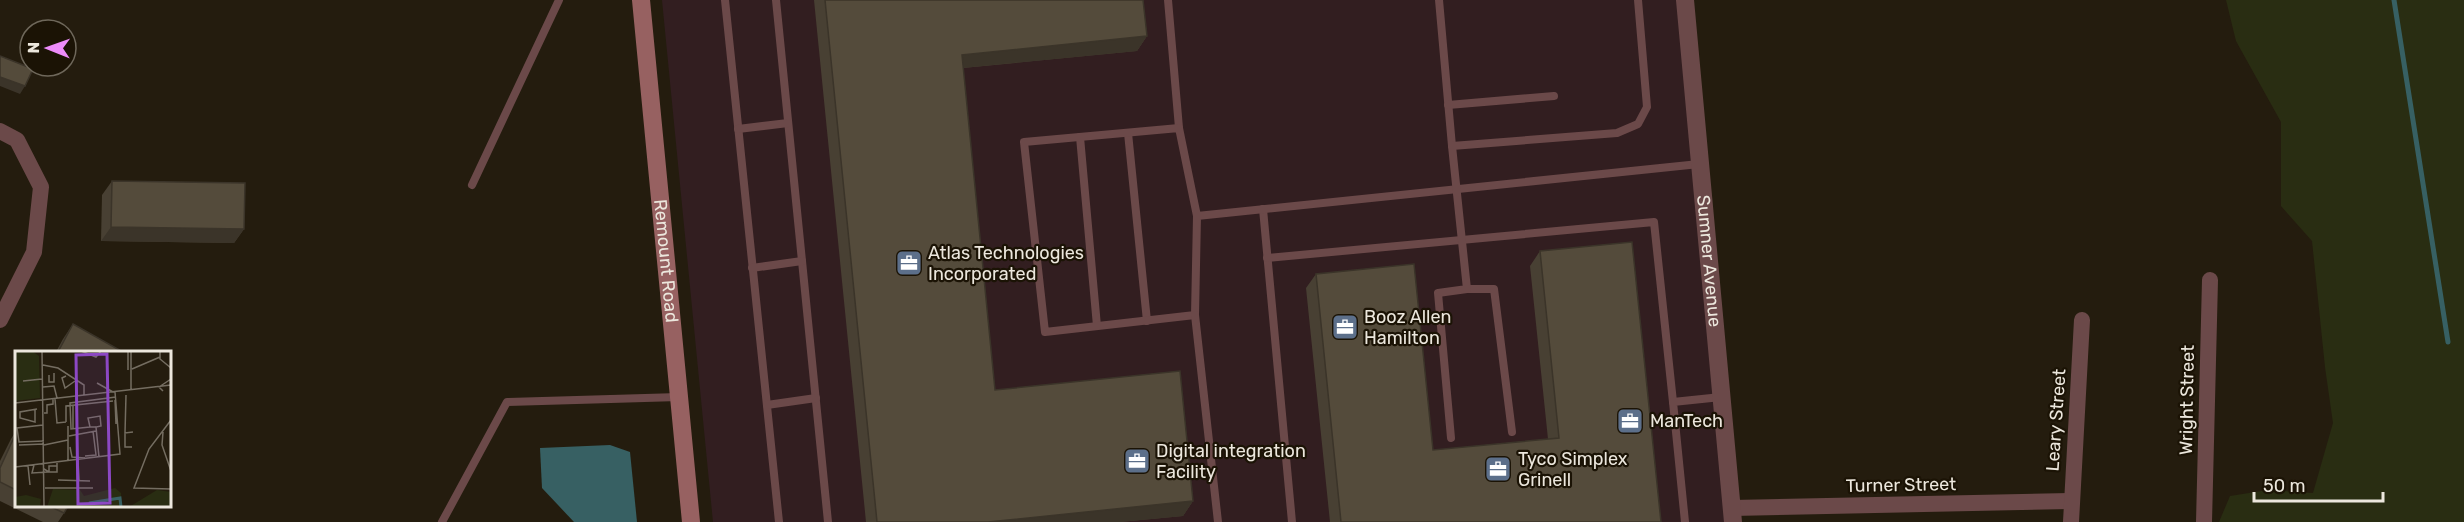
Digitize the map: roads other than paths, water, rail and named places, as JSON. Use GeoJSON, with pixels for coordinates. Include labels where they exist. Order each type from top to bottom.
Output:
{"type":"FeatureCollection","features":[{"type":"Feature","properties":{"kind":"main road","name":"Remount Road"},"geometry":{"type":"LineString","coordinates":[[641,0],[691,522]]}},
{"type":"Feature","properties":{"kind":"street","name":"Sumner Avenue"},"geometry":{"type":"LineString","coordinates":[[1685,0],[1733,515]]}},
{"type":"Feature","properties":{"kind":"street"},"geometry":{"type":"LineString","coordinates":[[0,131],[17,140],[41,187],[34,252],[0,320]]}},
{"type":"Feature","properties":{"kind":"street","name":"Wright Street"},"geometry":{"type":"LineString","coordinates":[[2204,522],[2210,280]]}},
{"type":"Feature","properties":{"kind":"street","name":"Leary Street"},"geometry":{"type":"LineString","coordinates":[[2071,522],[2070,501],[2082,320]]}},
{"type":"Feature","properties":{"kind":"street","name":"Turner Street"},"geometry":{"type":"LineString","coordinates":[[1733,515],[2070,501]]}},
{"type":"Feature","properties":{"kind":"lane"},"geometry":{"type":"LineString","coordinates":[[472,185],[559,0]]}},
{"type":"Feature","properties":{"kind":"lane"},"geometry":{"type":"LineString","coordinates":[[725,0],[779,522]]}},
{"type":"Feature","properties":{"kind":"lane"},"geometry":{"type":"LineString","coordinates":[[776,0],[828,522]]}},
{"type":"Feature","properties":{"kind":"lane"},"geometry":{"type":"LineString","coordinates":[[1168,0],[1179,128],[1197,216],[1195,315],[1218,522]]}},
{"type":"Feature","properties":{"kind":"lane"},"geometry":{"type":"LineString","coordinates":[[1439,0],[1467,289]]}},
{"type":"Feature","properties":{"kind":"lane"},"geometry":{"type":"LineString","coordinates":[[1452,146],[1617,133],[1638,124],[1647,106],[1638,0]]}},
{"type":"Feature","properties":{"kind":"lane"},"geometry":{"type":"LineString","coordinates":[[1448,105],[1554,96]]}},
{"type":"Feature","properties":{"kind":"lane"},"geometry":{"type":"LineString","coordinates":[[738,129],[788,123]]}},
{"type":"Feature","properties":{"kind":"lane"},"geometry":{"type":"LineString","coordinates":[[1179,128],[1024,142],[1046,332],[1195,315]]}},
{"type":"Feature","properties":{"kind":"lane"},"geometry":{"type":"LineString","coordinates":[[1128,133],[1147,321]]}},
{"type":"Feature","properties":{"kind":"lane"},"geometry":{"type":"LineString","coordinates":[[1080,137],[1097,326]]}},
{"type":"Feature","properties":{"kind":"lane"},"geometry":{"type":"LineString","coordinates":[[1197,216],[1699,164]]}},
{"type":"Feature","properties":{"kind":"lane"},"geometry":{"type":"LineString","coordinates":[[1263,209],[1292,522]]}},
{"type":"Feature","properties":{"kind":"lane"},"geometry":{"type":"LineString","coordinates":[[1267,258],[1654,222],[1684,522]]}},
{"type":"Feature","properties":{"kind":"lane"},"geometry":{"type":"LineString","coordinates":[[752,268],[802,261]]}},
{"type":"Feature","properties":{"kind":"lane"},"geometry":{"type":"LineString","coordinates":[[1451,438],[1438,293],[1467,289],[1494,289],[1512,432]]}},
{"type":"Feature","properties":{"kind":"lane"},"geometry":{"type":"LineString","coordinates":[[442,522],[507,402],[680,397]]}},
{"type":"Feature","properties":{"kind":"lane"},"geometry":{"type":"LineString","coordinates":[[1673,402],[1721,397]]}},
{"type":"Feature","properties":{"kind":"lane"},"geometry":{"type":"LineString","coordinates":[[767,405],[816,398]]}},
{"type":"Feature","properties":{"kind":"water"},"geometry":{"type":"Polygon","coordinates":[[[610,445],[630,452],[637,522],[574,522],[542,488],[540,448],[610,445]]]}},
{"type":"Feature","properties":{"kind":"waterway"},"geometry":{"type":"LineString","coordinates":[[2394,0],[2448,342]]}},
{"type":"Feature","properties":{"kind":"place","name":"Atlas Technologies Incorporated"},"geometry":{"type":"Point","coordinates":[909,263]}},
{"type":"Feature","properties":{"kind":"place","name":"Booz Allen Hamilton"},"geometry":{"type":"Point","coordinates":[1345,327]}},
{"type":"Feature","properties":{"kind":"place","name":"ManTech"},"geometry":{"type":"Point","coordinates":[1630,421]}},
{"type":"Feature","properties":{"kind":"place","name":"Digital integration Facility"},"geometry":{"type":"Point","coordinates":[1137,461]}},
{"type":"Feature","properties":{"kind":"place","name":"Tyco Simplex Grinell"},"geometry":{"type":"Point","coordinates":[1498,469]}}]}
